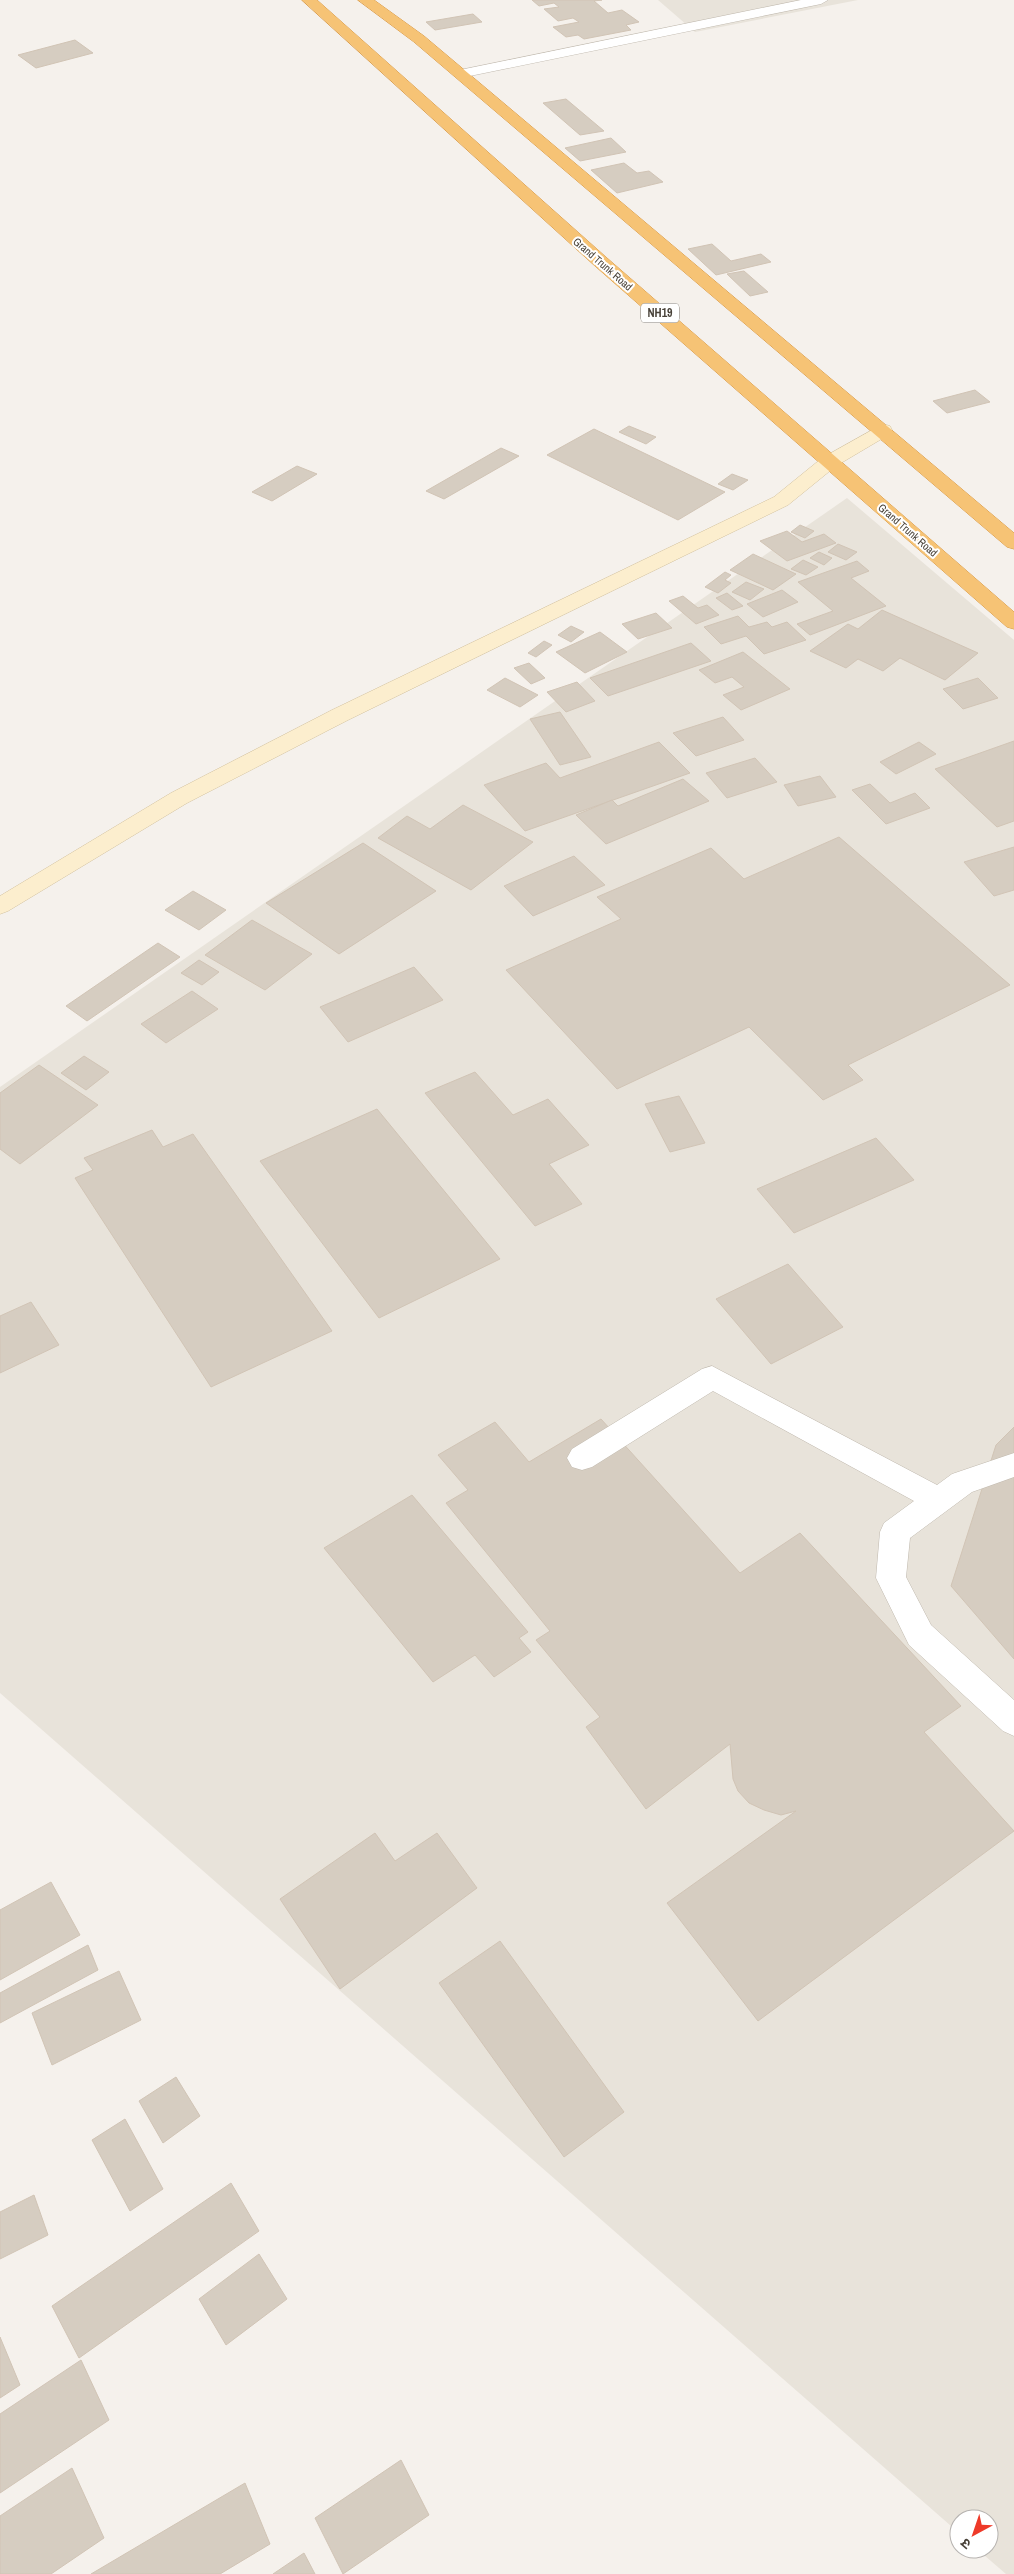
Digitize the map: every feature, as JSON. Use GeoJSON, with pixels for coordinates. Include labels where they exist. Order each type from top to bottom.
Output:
{"type":"FeatureCollection","features":[{"type":"Feature","properties":{"kind":"highway","name":"Grand Trunk Road"},"geometry":{"type":"LineString","coordinates":[[308,0],[601,262],[1014,623]]}},
{"type":"Feature","properties":{"kind":"highway"},"geometry":{"type":"LineString","coordinates":[[365,0],[420,40],[1014,543]]}},
{"type":"Feature","properties":{"kind":"street"},"geometry":{"type":"LineString","coordinates":[[460,74],[821,0]]}},
{"type":"Feature","properties":{"kind":"street"},"geometry":{"type":"LineString","coordinates":[[0,906],[180,798],[331,719],[781,501],[829,462],[882,430]]}},
{"type":"Feature","properties":{"kind":"street"},"geometry":{"type":"LineString","coordinates":[[582,1458],[712,1377],[939,1500]]}},
{"type":"Feature","properties":{"kind":"street"},"geometry":{"type":"LineString","coordinates":[[1014,1465],[962,1483],[895,1532],[890,1578],[920,1635],[1014,1721]]}},
{"type":"Feature","properties":{"kind":"shaded area"},"geometry":{"type":"Polygon","coordinates":[[[658,0],[858,0],[695,32],[658,0]]]}},
{"type":"Feature","properties":{"kind":"shaded area"},"geometry":{"type":"Polygon","coordinates":[[[847,498],[1014,640],[1014,2574],[1006,2574],[989,2559],[999,2559],[999,2509],[949,2509],[949,2524],[0,1693],[0,1087],[847,498]]]}},
{"type":"Feature","properties":{"kind":"building"},"geometry":{"type":"Polygon","coordinates":[[[532,0],[602,0],[594,1],[608,13],[622,10],[639,22],[626,25],[631,30],[584,39],[578,35],[566,37],[553,27],[579,22],[573,18],[558,21],[544,9],[559,7],[554,3],[539,6],[532,0]]]}},
{"type":"Feature","properties":{"kind":"building"},"geometry":{"type":"Polygon","coordinates":[[[473,14],[482,22],[435,30],[426,22],[473,14]]]}},
{"type":"Feature","properties":{"kind":"building"},"geometry":{"type":"Polygon","coordinates":[[[75,40],[93,53],[36,68],[18,55],[75,40]]]}},
{"type":"Feature","properties":{"kind":"building"},"geometry":{"type":"Polygon","coordinates":[[[566,99],[604,131],[580,135],[543,103],[566,99]]]}},
{"type":"Feature","properties":{"kind":"building"},"geometry":{"type":"Polygon","coordinates":[[[611,138],[626,152],[580,161],[565,148],[611,138]]]}},
{"type":"Feature","properties":{"kind":"building"},"geometry":{"type":"Polygon","coordinates":[[[624,163],[637,173],[649,171],[663,182],[617,193],[591,170],[624,163]]]}},
{"type":"Feature","properties":{"kind":"building"},"geometry":{"type":"Polygon","coordinates":[[[712,244],[731,261],[761,254],[771,262],[716,275],[688,249],[712,244]]]}},
{"type":"Feature","properties":{"kind":"building"},"geometry":{"type":"Polygon","coordinates":[[[744,271],[768,292],[750,296],[727,274],[744,271]]]}},
{"type":"Feature","properties":{"kind":"building"},"geometry":{"type":"Polygon","coordinates":[[[975,390],[990,402],[947,413],[933,401],[975,390]]]}},
{"type":"Feature","properties":{"kind":"building"},"geometry":{"type":"Polygon","coordinates":[[[629,426],[656,437],[646,444],[619,432],[629,426]]]}},
{"type":"Feature","properties":{"kind":"building"},"geometry":{"type":"Polygon","coordinates":[[[594,429],[725,492],[678,520],[547,455],[594,429]]]}},
{"type":"Feature","properties":{"kind":"building"},"geometry":{"type":"Polygon","coordinates":[[[501,448],[519,456],[444,499],[426,491],[501,448]]]}},
{"type":"Feature","properties":{"kind":"building"},"geometry":{"type":"Polygon","coordinates":[[[297,466],[317,474],[272,501],[252,492],[297,466]]]}},
{"type":"Feature","properties":{"kind":"building"},"geometry":{"type":"Polygon","coordinates":[[[732,474],[748,480],[733,490],[718,484],[732,474]]]}},
{"type":"Feature","properties":{"kind":"building"},"geometry":{"type":"Polygon","coordinates":[[[800,525],[814,531],[805,538],[791,532],[800,525]]]}},
{"type":"Feature","properties":{"kind":"building"},"geometry":{"type":"Polygon","coordinates":[[[787,531],[802,542],[824,534],[836,543],[787,561],[760,541],[787,531]]]}},
{"type":"Feature","properties":{"kind":"building"},"geometry":{"type":"Polygon","coordinates":[[[838,544],[857,552],[846,560],[828,552],[838,544]]]}},
{"type":"Feature","properties":{"kind":"building"},"geometry":{"type":"Polygon","coordinates":[[[819,552],[832,558],[824,565],[810,558],[819,552]]]}},
{"type":"Feature","properties":{"kind":"building"},"geometry":{"type":"Polygon","coordinates":[[[753,554],[796,574],[773,590],[730,570],[753,554]]]}},
{"type":"Feature","properties":{"kind":"building"},"geometry":{"type":"Polygon","coordinates":[[[803,560],[818,567],[806,575],[791,569],[803,560]]]}},
{"type":"Feature","properties":{"kind":"building"},"geometry":{"type":"Polygon","coordinates":[[[857,561],[869,571],[851,578],[886,606],[810,635],[797,624],[833,611],[798,582],[857,561]]]}},
{"type":"Feature","properties":{"kind":"building"},"geometry":{"type":"Polygon","coordinates":[[[725,572],[731,575],[725,580],[731,583],[718,593],[705,587],[725,572]]]}},
{"type":"Feature","properties":{"kind":"building"},"geometry":{"type":"Polygon","coordinates":[[[746,582],[764,589],[750,600],[732,592],[746,582]]]}},
{"type":"Feature","properties":{"kind":"building"},"geometry":{"type":"Polygon","coordinates":[[[782,590],[798,602],[763,617],[747,604],[782,590]]]}},
{"type":"Feature","properties":{"kind":"building"},"geometry":{"type":"Polygon","coordinates":[[[727,593],[743,606],[732,610],[716,598],[727,593]]]}},
{"type":"Feature","properties":{"kind":"building"},"geometry":{"type":"Polygon","coordinates":[[[683,596],[698,608],[707,605],[719,615],[696,624],[669,601],[683,596]]]}},
{"type":"Feature","properties":{"kind":"building"},"geometry":{"type":"Polygon","coordinates":[[[882,610],[978,653],[945,680],[900,658],[883,671],[858,659],[846,668],[810,651],[848,624],[858,629],[882,610]]]}},
{"type":"Feature","properties":{"kind":"building"},"geometry":{"type":"Polygon","coordinates":[[[656,613],[672,628],[638,639],[622,624],[656,613]]]}},
{"type":"Feature","properties":{"kind":"building"},"geometry":{"type":"Polygon","coordinates":[[[738,616],[749,627],[767,622],[772,627],[787,622],[806,640],[764,654],[746,636],[721,644],[704,627],[738,616]]]}},
{"type":"Feature","properties":{"kind":"building"},"geometry":{"type":"Polygon","coordinates":[[[571,626],[584,632],[571,642],[558,635],[571,626]]]}},
{"type":"Feature","properties":{"kind":"building"},"geometry":{"type":"Polygon","coordinates":[[[600,632],[627,652],[585,673],[556,652],[600,632]]]}},
{"type":"Feature","properties":{"kind":"building"},"geometry":{"type":"Polygon","coordinates":[[[544,641],[552,645],[536,657],[528,653],[544,641]]]}},
{"type":"Feature","properties":{"kind":"building"},"geometry":{"type":"Polygon","coordinates":[[[691,643],[711,661],[608,696],[590,678],[691,643]]]}},
{"type":"Feature","properties":{"kind":"building"},"geometry":{"type":"Polygon","coordinates":[[[743,652],[790,689],[741,710],[723,695],[744,687],[732,677],[715,683],[699,670],[743,652]]]}},
{"type":"Feature","properties":{"kind":"building"},"geometry":{"type":"Polygon","coordinates":[[[529,663],[545,678],[531,684],[514,668],[529,663]]]}},
{"type":"Feature","properties":{"kind":"building"},"geometry":{"type":"Polygon","coordinates":[[[505,678],[538,695],[520,707],[487,690],[505,678]]]}},
{"type":"Feature","properties":{"kind":"building"},"geometry":{"type":"Polygon","coordinates":[[[978,678],[998,698],[963,709],[943,689],[978,678]]]}},
{"type":"Feature","properties":{"kind":"building"},"geometry":{"type":"Polygon","coordinates":[[[577,682],[595,701],[566,712],[547,692],[577,682]]]}},
{"type":"Feature","properties":{"kind":"building"},"geometry":{"type":"Polygon","coordinates":[[[560,712],[591,757],[560,765],[530,719],[560,712]]]}},
{"type":"Feature","properties":{"kind":"building"},"geometry":{"type":"Polygon","coordinates":[[[723,717],[744,740],[696,756],[673,733],[723,717]]]}},
{"type":"Feature","properties":{"kind":"building"},"geometry":{"type":"Polygon","coordinates":[[[1014,741],[1014,821],[997,827],[935,769],[1014,741]]]}},
{"type":"Feature","properties":{"kind":"building"},"geometry":{"type":"Polygon","coordinates":[[[659,742],[690,773],[525,831],[484,785],[546,763],[560,778],[659,742]]]}},
{"type":"Feature","properties":{"kind":"building"},"geometry":{"type":"Polygon","coordinates":[[[919,742],[936,754],[896,774],[880,762],[919,742]]]}},
{"type":"Feature","properties":{"kind":"building"},"geometry":{"type":"Polygon","coordinates":[[[755,758],[777,782],[727,798],[706,773],[755,758]]]}},
{"type":"Feature","properties":{"kind":"building"},"geometry":{"type":"Polygon","coordinates":[[[820,776],[836,797],[798,806],[784,785],[820,776]]]}},
{"type":"Feature","properties":{"kind":"building"},"geometry":{"type":"Polygon","coordinates":[[[683,779],[709,801],[606,844],[576,815],[612,800],[618,806],[683,779]]]}},
{"type":"Feature","properties":{"kind":"building"},"geometry":{"type":"Polygon","coordinates":[[[870,784],[890,803],[915,793],[930,808],[886,824],[852,790],[870,784]]]}},
{"type":"Feature","properties":{"kind":"building"},"geometry":{"type":"Polygon","coordinates":[[[463,805],[533,842],[471,890],[378,838],[407,816],[430,829],[463,805]]]}},
{"type":"Feature","properties":{"kind":"building"},"geometry":{"type":"Polygon","coordinates":[[[839,837],[1010,985],[848,1065],[863,1080],[823,1100],[749,1027],[617,1089],[506,970],[621,919],[597,897],[711,848],[744,879],[839,837]]]}},
{"type":"Feature","properties":{"kind":"building"},"geometry":{"type":"Polygon","coordinates":[[[363,843],[436,891],[339,954],[266,903],[363,843]]]}},
{"type":"Feature","properties":{"kind":"building"},"geometry":{"type":"Polygon","coordinates":[[[1014,847],[1014,890],[994,896],[964,862],[1014,847]]]}},
{"type":"Feature","properties":{"kind":"building"},"geometry":{"type":"Polygon","coordinates":[[[574,856],[605,885],[533,916],[504,886],[574,856]]]}},
{"type":"Feature","properties":{"kind":"building"},"geometry":{"type":"Polygon","coordinates":[[[193,891],[226,910],[199,930],[165,910],[193,891]]]}},
{"type":"Feature","properties":{"kind":"building"},"geometry":{"type":"Polygon","coordinates":[[[252,920],[312,954],[265,990],[205,955],[252,920]]]}},
{"type":"Feature","properties":{"kind":"building"},"geometry":{"type":"Polygon","coordinates":[[[158,943],[180,957],[87,1021],[66,1006],[158,943]]]}},
{"type":"Feature","properties":{"kind":"building"},"geometry":{"type":"Polygon","coordinates":[[[199,960],[219,972],[202,985],[181,973],[199,960]]]}},
{"type":"Feature","properties":{"kind":"building"},"geometry":{"type":"Polygon","coordinates":[[[414,967],[443,1000],[348,1042],[320,1007],[414,967]]]}},
{"type":"Feature","properties":{"kind":"building"},"geometry":{"type":"Polygon","coordinates":[[[192,991],[218,1009],[166,1043],[141,1024],[192,991]]]}},
{"type":"Feature","properties":{"kind":"building"},"geometry":{"type":"Polygon","coordinates":[[[84,1056],[109,1072],[86,1090],[61,1073],[84,1056]]]}},
{"type":"Feature","properties":{"kind":"building"},"geometry":{"type":"Polygon","coordinates":[[[39,1065],[98,1105],[20,1164],[0,1149],[0,1093],[39,1065]]]}},
{"type":"Feature","properties":{"kind":"building"},"geometry":{"type":"Polygon","coordinates":[[[475,1072],[513,1115],[548,1099],[589,1145],[549,1164],[582,1204],[535,1226],[425,1093],[475,1072]]]}},
{"type":"Feature","properties":{"kind":"building"},"geometry":{"type":"Polygon","coordinates":[[[679,1096],[705,1143],[670,1152],[645,1104],[679,1096]]]}},
{"type":"Feature","properties":{"kind":"building"},"geometry":{"type":"Polygon","coordinates":[[[377,1109],[500,1259],[379,1318],[260,1161],[377,1109]]]}},
{"type":"Feature","properties":{"kind":"building"},"geometry":{"type":"Polygon","coordinates":[[[152,1130],[163,1147],[193,1134],[332,1331],[211,1387],[75,1178],[93,1170],[84,1158],[152,1130]]]}},
{"type":"Feature","properties":{"kind":"building"},"geometry":{"type":"Polygon","coordinates":[[[876,1138],[914,1180],[794,1233],[757,1189],[876,1138]]]}},
{"type":"Feature","properties":{"kind":"building"},"geometry":{"type":"Polygon","coordinates":[[[788,1264],[843,1327],[771,1364],[716,1299],[788,1264]]]}},
{"type":"Feature","properties":{"kind":"building"},"geometry":{"type":"Polygon","coordinates":[[[31,1302],[59,1345],[0,1373],[0,1316],[31,1302]]]}},
{"type":"Feature","properties":{"kind":"building"},"geometry":{"type":"Polygon","coordinates":[[[601,1419],[740,1573],[800,1533],[961,1706],[924,1732],[1014,1831],[758,2021],[667,1903],[796,1811],[781,1815],[749,1803],[738,1791],[733,1779],[730,1744],[646,1809],[586,1727],[600,1717],[536,1640],[550,1631],[446,1503],[468,1490],[438,1455],[495,1422],[529,1462],[601,1419]]]}},
{"type":"Feature","properties":{"kind":"building"},"geometry":{"type":"Polygon","coordinates":[[[1014,1427],[1014,1659],[951,1586],[996,1445],[1014,1427]]]}},
{"type":"Feature","properties":{"kind":"building"},"geometry":{"type":"Polygon","coordinates":[[[412,1495],[528,1632],[519,1638],[531,1652],[494,1677],[475,1655],[433,1682],[324,1548],[412,1495]]]}},
{"type":"Feature","properties":{"kind":"building"},"geometry":{"type":"Polygon","coordinates":[[[375,1833],[395,1861],[437,1833],[477,1888],[340,1989],[280,1899],[375,1833]]]}},
{"type":"Feature","properties":{"kind":"building"},"geometry":{"type":"Polygon","coordinates":[[[51,1882],[80,1935],[0,1980],[0,1910],[51,1882]]]}},
{"type":"Feature","properties":{"kind":"building"},"geometry":{"type":"Polygon","coordinates":[[[500,1941],[624,2112],[564,2157],[439,1983],[500,1941]]]}},
{"type":"Feature","properties":{"kind":"building"},"geometry":{"type":"Polygon","coordinates":[[[88,1945],[98,1970],[0,2023],[0,1993],[88,1945]]]}},
{"type":"Feature","properties":{"kind":"building"},"geometry":{"type":"Polygon","coordinates":[[[119,1971],[141,2020],[52,2065],[32,2013],[119,1971]]]}},
{"type":"Feature","properties":{"kind":"building"},"geometry":{"type":"Polygon","coordinates":[[[176,2077],[200,2116],[163,2143],[139,2101],[176,2077]]]}},
{"type":"Feature","properties":{"kind":"building"},"geometry":{"type":"Polygon","coordinates":[[[125,2119],[163,2189],[130,2211],[92,2140],[125,2119]]]}},
{"type":"Feature","properties":{"kind":"building"},"geometry":{"type":"Polygon","coordinates":[[[231,2183],[259,2231],[79,2358],[52,2306],[231,2183]]]}},
{"type":"Feature","properties":{"kind":"building"},"geometry":{"type":"Polygon","coordinates":[[[34,2195],[48,2235],[0,2259],[0,2212],[34,2195]]]}},
{"type":"Feature","properties":{"kind":"building"},"geometry":{"type":"Polygon","coordinates":[[[259,2254],[287,2299],[226,2345],[199,2299],[259,2254]]]}},
{"type":"Feature","properties":{"kind":"building"},"geometry":{"type":"Polygon","coordinates":[[[0,2337],[20,2385],[0,2398],[0,2337]]]}},
{"type":"Feature","properties":{"kind":"building"},"geometry":{"type":"Polygon","coordinates":[[[81,2360],[109,2420],[0,2493],[0,2414],[81,2360]]]}},
{"type":"Feature","properties":{"kind":"building"},"geometry":{"type":"Polygon","coordinates":[[[401,2460],[429,2515],[343,2574],[315,2518],[401,2460]]]}},
{"type":"Feature","properties":{"kind":"building"},"geometry":{"type":"Polygon","coordinates":[[[72,2468],[104,2538],[51,2574],[0,2574],[0,2516],[72,2468]]]}},
{"type":"Feature","properties":{"kind":"building"},"geometry":{"type":"Polygon","coordinates":[[[245,2483],[270,2544],[220,2574],[91,2574],[245,2483]]]}},
{"type":"Feature","properties":{"kind":"building"},"geometry":{"type":"Polygon","coordinates":[[[304,2553],[315,2574],[273,2574],[304,2553]]]}}]}
